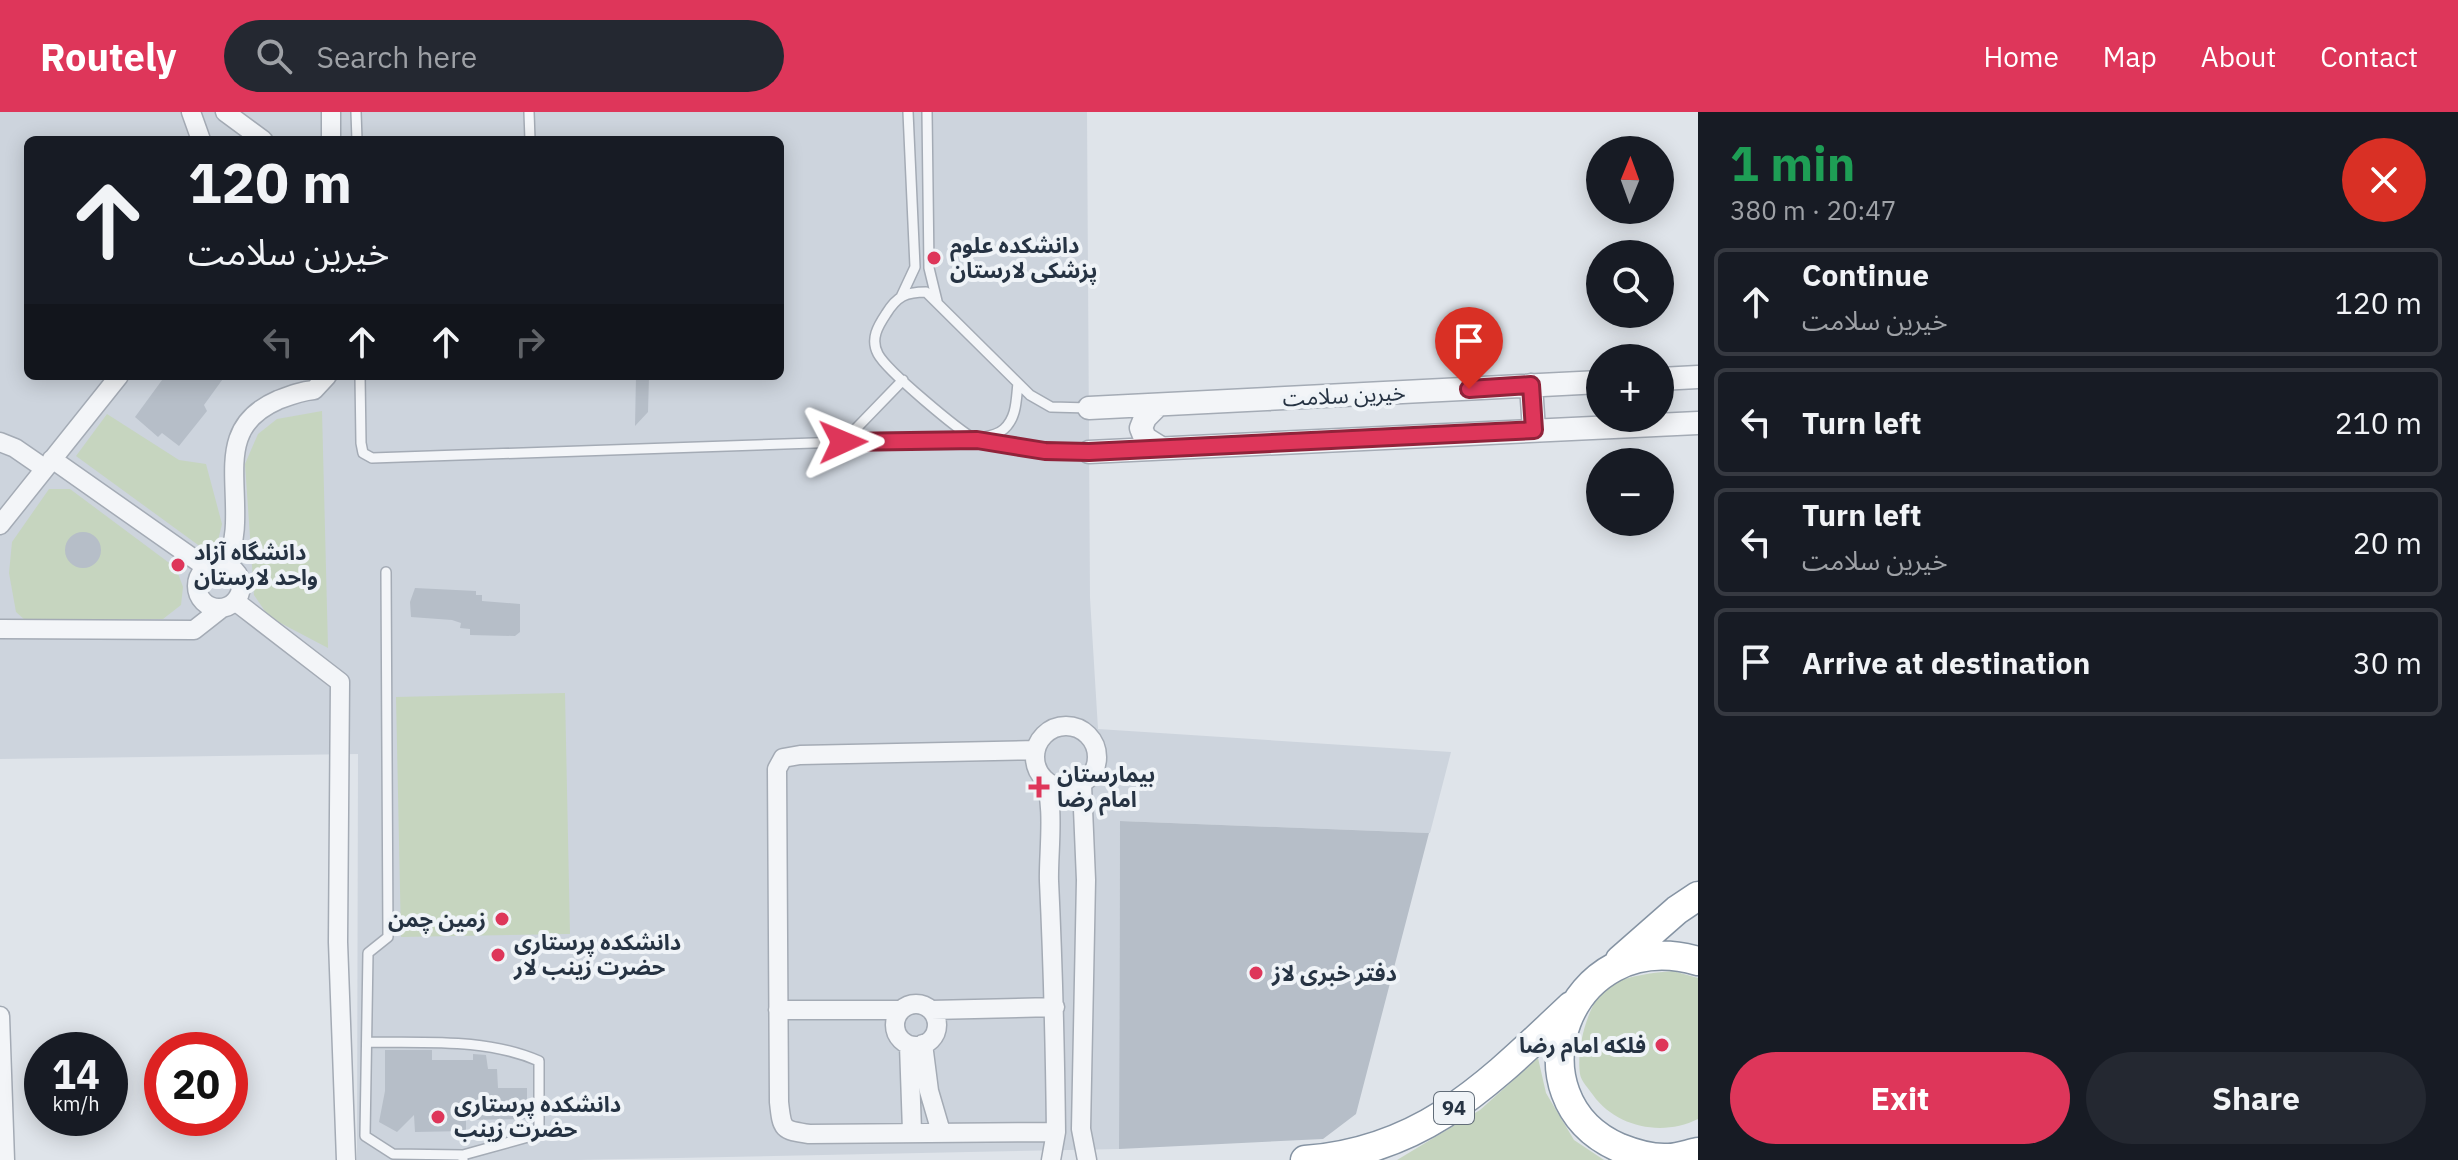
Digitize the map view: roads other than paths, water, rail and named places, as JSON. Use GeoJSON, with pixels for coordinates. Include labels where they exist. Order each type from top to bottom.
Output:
{"type":"FeatureCollection","features":[{"type":"Feature","properties":{"kind":"highway","name":"94"},"geometry":{"type":"LineString","coordinates":[[1305,1160],[1338,1157],[1390,1144],[1445,1114],[1495,1077],[1574,1003],[1592,982],[1698,896]]}},
{"type":"Feature","properties":{"kind":"highway","name":"94"},"geometry":{"type":"LineString","coordinates":[[1614,966],[1643,955],[1675,954],[1698,961]]}},
{"type":"Feature","properties":{"kind":"highway","name":"94"},"geometry":{"type":"LineString","coordinates":[[1574,1003],[1562,1032],[1560,1063],[1567,1094],[1583,1121],[1607,1142],[1636,1155],[1668,1159],[1698,1152]]}},
{"type":"Feature","properties":{"kind":"street"},"geometry":{"type":"LineString","coordinates":[[191,112],[200,136]]}},
{"type":"Feature","properties":{"kind":"street"},"geometry":{"type":"LineString","coordinates":[[225,112],[258,136]]}},
{"type":"Feature","properties":{"kind":"street"},"geometry":{"type":"LineString","coordinates":[[331,112],[331,136]]}},
{"type":"Feature","properties":{"kind":"street"},"geometry":{"type":"LineString","coordinates":[[1674,378],[1698,377]]}},
{"type":"Feature","properties":{"kind":"street"},"geometry":{"type":"LineString","coordinates":[[0,525],[116,380]]}},
{"type":"Feature","properties":{"kind":"street"},"geometry":{"type":"LineString","coordinates":[[0,629],[194,630],[229,605],[241,582],[228,566],[235,527],[234,449],[242,427],[259,408],[299,391],[314,390],[323,380]]}},
{"type":"Feature","properties":{"kind":"street","name":"خیرین سلامت"},"geometry":{"type":"LineString","coordinates":[[1089,408],[1586,383]]}},
{"type":"Feature","properties":{"kind":"street"},"geometry":{"type":"LineString","coordinates":[[1531,385],[1534,430]]}},
{"type":"Feature","properties":{"kind":"street"},"geometry":{"type":"LineString","coordinates":[[1158,405],[1145,418],[1141,428],[1145,438],[1161,448]]}},
{"type":"Feature","properties":{"kind":"street","name":"خیرین سلامت"},"geometry":{"type":"LineString","coordinates":[[1089,452],[1698,423]]}},
{"type":"Feature","properties":{"kind":"street"},"geometry":{"type":"LineString","coordinates":[[0,442],[48,463],[207,568],[228,566]]}},
{"type":"Feature","properties":{"kind":"street"},"geometry":{"type":"LineString","coordinates":[[207,568],[198,579],[198,594],[207,605],[229,605],[340,682],[338,942],[346,1160]]}},
{"type":"Feature","properties":{"kind":"street"},"geometry":{"type":"LineString","coordinates":[[1043,778],[1061,788],[1082,785],[1090,778],[1098,759],[1097,748],[1084,732],[1065,726],[1046,733],[1036,750],[1035,760],[1049,797],[1056,1132],[1051,1160]]}},
{"type":"Feature","properties":{"kind":"street"},"geometry":{"type":"LineString","coordinates":[[1036,750],[800,755],[783,758],[777,769],[779,1102],[781,1124],[788,1131],[809,1134],[1056,1132]]}},
{"type":"Feature","properties":{"kind":"street"},"geometry":{"type":"LineString","coordinates":[[1082,785],[1086,880],[1081,1129],[1087,1160]]}},
{"type":"Feature","properties":{"kind":"street"},"geometry":{"type":"LineString","coordinates":[[778,1010],[901,1010],[919,1004],[931,1010],[1055,1007]]}},
{"type":"Feature","properties":{"kind":"street"},"geometry":{"type":"LineString","coordinates":[[901,1010],[895,1030],[898,1037],[916,1045]]}},
{"type":"Feature","properties":{"kind":"street"},"geometry":{"type":"LineString","coordinates":[[912,1131],[916,1045],[936,1029],[931,1010]]}},
{"type":"Feature","properties":{"kind":"street"},"geometry":{"type":"LineString","coordinates":[[0,1016],[5,1160]]}},
{"type":"Feature","properties":{"kind":"street"},"geometry":{"type":"LineString","coordinates":[[916,1045],[941,1132]]}},
{"type":"Feature","properties":{"kind":"lane"},"geometry":{"type":"LineString","coordinates":[[356,112],[357,136]]}},
{"type":"Feature","properties":{"kind":"lane"},"geometry":{"type":"LineString","coordinates":[[529,112],[530,136]]}},
{"type":"Feature","properties":{"kind":"lane"},"geometry":{"type":"LineString","coordinates":[[901,297],[915,267],[908,112]]}},
{"type":"Feature","properties":{"kind":"lane"},"geometry":{"type":"LineString","coordinates":[[927,112],[929,268],[938,304]]}},
{"type":"Feature","properties":{"kind":"lane"},"geometry":{"type":"LineString","coordinates":[[977,440],[903,380],[877,353],[875,332],[893,302],[906,292],[926,292],[1018,383],[1051,407],[1089,408]]}},
{"type":"Feature","properties":{"kind":"lane"},"geometry":{"type":"LineString","coordinates":[[360,380],[361,443],[363,453],[372,458],[977,440],[1045,451],[1089,452]]}},
{"type":"Feature","properties":{"kind":"lane"},"geometry":{"type":"LineString","coordinates":[[843,442],[903,380]]}},
{"type":"Feature","properties":{"kind":"lane"},"geometry":{"type":"LineString","coordinates":[[977,440],[1002,432],[1014,416],[1018,383]]}},
{"type":"Feature","properties":{"kind":"lane"},"geometry":{"type":"LineString","coordinates":[[369,1042],[479,1045],[512,1050],[539,1061],[539,1134],[463,1157],[393,1154],[365,1136],[369,1042],[368,953],[388,937],[386,572]]}},
{"type":"Feature","properties":{"kind":"place","name":"دانشکده علوم پزشکی لارستان"},"geometry":{"type":"Point","coordinates":[934,258]}},
{"type":"Feature","properties":{"kind":"place","name":"دانشگاه آزاد واحد لارستان"},"geometry":{"type":"Point","coordinates":[178,565]}},
{"type":"Feature","properties":{"kind":"place","name":"بیمارستان امام رضا"},"geometry":{"type":"Point","coordinates":[1039,787]}},
{"type":"Feature","properties":{"kind":"place","name":"زمین چمن"},"geometry":{"type":"Point","coordinates":[502,919]}},
{"type":"Feature","properties":{"kind":"place","name":"دانشکده پرستاری حضرت زینب لار"},"geometry":{"type":"Point","coordinates":[498,955]}},
{"type":"Feature","properties":{"kind":"place","name":"دفتر خبری لاز"},"geometry":{"type":"Point","coordinates":[1256,973]}},
{"type":"Feature","properties":{"kind":"place","name":"فلكه امام رضا"},"geometry":{"type":"Point","coordinates":[1662,1045]}},
{"type":"Feature","properties":{"kind":"place","name":"دانشکده پرستاری حضرت زینب"},"geometry":{"type":"Point","coordinates":[438,1117]}}]}
